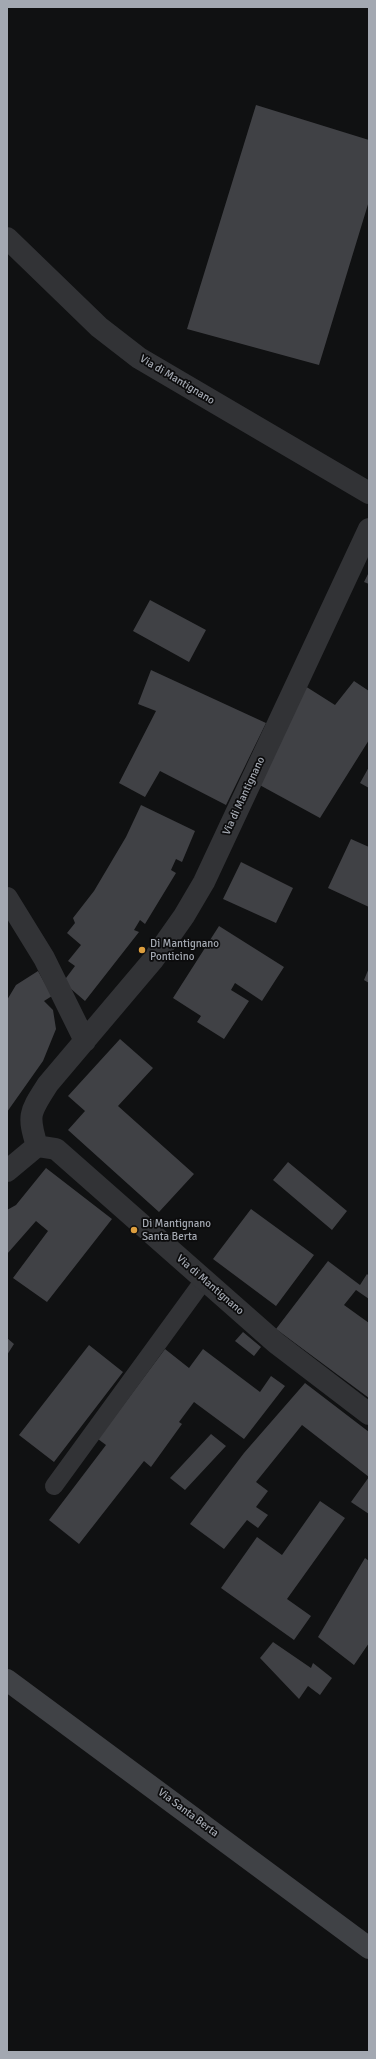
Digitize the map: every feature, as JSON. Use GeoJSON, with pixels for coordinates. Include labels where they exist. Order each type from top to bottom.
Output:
{"type":"FeatureCollection","features":[{"type":"Feature","properties":{"kind":"street","name":"Via di Mantignano"},"geometry":{"type":"LineString","coordinates":[[7,238],[99,327],[139,358],[369,493]]}},
{"type":"Feature","properties":{"kind":"street","name":"Via di Mantignano"},"geometry":{"type":"LineString","coordinates":[[369,530],[204,882],[166,943],[48,1084],[34,1105],[30,1122],[37,1146],[56,1150],[276,1343],[369,1414]]}},
{"type":"Feature","properties":{"kind":"street"},"geometry":{"type":"LineString","coordinates":[[7,898],[44,958],[85,1041]]}},
{"type":"Feature","properties":{"kind":"street"},"geometry":{"type":"LineString","coordinates":[[7,1171],[37,1146]]}},
{"type":"Feature","properties":{"kind":"street","name":"Via Santa Berta"},"geometry":{"type":"LineString","coordinates":[[7,1680],[369,1948]]}},
{"type":"Feature","properties":{"kind":"lane"},"geometry":{"type":"LineString","coordinates":[[54,1486],[204,1280]]}},
{"type":"Feature","properties":{"kind":"building"},"geometry":{"type":"Polygon","coordinates":[[[256,105],[369,140],[369,201],[319,365],[187,329],[256,105]]]}},
{"type":"Feature","properties":{"kind":"building"},"geometry":{"type":"Polygon","coordinates":[[[369,572],[369,584],[364,582],[369,572]]]}},
{"type":"Feature","properties":{"kind":"building"},"geometry":{"type":"Polygon","coordinates":[[[150,600],[206,630],[189,662],[133,631],[150,600]]]}},
{"type":"Feature","properties":{"kind":"building"},"geometry":{"type":"Polygon","coordinates":[[[151,670],[266,723],[226,805],[160,771],[145,797],[119,783],[156,711],[138,704],[151,670]]]}},
{"type":"Feature","properties":{"kind":"building"},"geometry":{"type":"Polygon","coordinates":[[[354,681],[369,691],[369,740],[320,818],[256,783],[305,686],[335,705],[354,681]]]}},
{"type":"Feature","properties":{"kind":"building"},"geometry":{"type":"Polygon","coordinates":[[[369,767],[369,788],[360,783],[369,767]]]}},
{"type":"Feature","properties":{"kind":"building"},"geometry":{"type":"Polygon","coordinates":[[[141,805],[195,831],[182,862],[176,859],[171,870],[176,873],[145,924],[140,920],[134,930],[139,932],[85,1001],[63,982],[75,966],[68,961],[81,945],[67,933],[75,923],[73,918],[94,891],[126,837],[141,805]]]}},
{"type":"Feature","properties":{"kind":"building"},"geometry":{"type":"Polygon","coordinates":[[[351,839],[369,847],[369,907],[328,888],[351,839]]]}},
{"type":"Feature","properties":{"kind":"building"},"geometry":{"type":"Polygon","coordinates":[[[241,862],[293,888],[276,923],[223,899],[241,862]]]}},
{"type":"Feature","properties":{"kind":"building"},"geometry":{"type":"Polygon","coordinates":[[[219,926],[284,967],[262,1001],[235,983],[231,990],[249,1001],[224,1039],[197,1022],[201,1016],[173,998],[219,926]]]}},
{"type":"Feature","properties":{"kind":"building"},"geometry":{"type":"Polygon","coordinates":[[[369,968],[369,983],[364,980],[369,968]]]}},
{"type":"Feature","properties":{"kind":"building"},"geometry":{"type":"Polygon","coordinates":[[[38,971],[52,996],[44,1001],[53,1010],[56,1029],[43,1061],[7,1112],[7,1000],[16,985],[38,971]]]}},
{"type":"Feature","properties":{"kind":"building"},"geometry":{"type":"Polygon","coordinates":[[[120,1039],[153,1068],[118,1106],[194,1174],[159,1212],[68,1130],[85,1111],[68,1096],[120,1039]]]}},
{"type":"Feature","properties":{"kind":"building"},"geometry":{"type":"Polygon","coordinates":[[[288,1162],[347,1211],[332,1230],[273,1180],[288,1162]]]}},
{"type":"Feature","properties":{"kind":"building"},"geometry":{"type":"Polygon","coordinates":[[[46,1168],[112,1219],[47,1302],[13,1278],[48,1231],[36,1221],[7,1254],[7,1210],[16,1205],[46,1168]]]}},
{"type":"Feature","properties":{"kind":"building"},"geometry":{"type":"Polygon","coordinates":[[[251,1209],[314,1255],[276,1306],[213,1259],[251,1209]]]}},
{"type":"Feature","properties":{"kind":"building"},"geometry":{"type":"Polygon","coordinates":[[[328,1261],[360,1285],[367,1274],[369,1276],[369,1299],[356,1290],[344,1305],[369,1323],[369,1398],[276,1329],[328,1261]]]}},
{"type":"Feature","properties":{"kind":"building"},"geometry":{"type":"Polygon","coordinates":[[[243,1332],[261,1347],[254,1356],[235,1341],[243,1332]]]}},
{"type":"Feature","properties":{"kind":"building"},"geometry":{"type":"Polygon","coordinates":[[[7,1338],[14,1344],[7,1355],[7,1338]]]}},
{"type":"Feature","properties":{"kind":"building"},"geometry":{"type":"Polygon","coordinates":[[[89,1345],[123,1372],[54,1462],[19,1435],[89,1345]]]}},
{"type":"Feature","properties":{"kind":"building"},"geometry":{"type":"Polygon","coordinates":[[[165,1349],[189,1368],[203,1349],[260,1392],[271,1376],[285,1386],[244,1439],[194,1402],[179,1422],[182,1424],[151,1467],[144,1461],[79,1544],[49,1520],[106,1445],[98,1439],[165,1349]]]}},
{"type":"Feature","properties":{"kind":"building"},"geometry":{"type":"Polygon","coordinates":[[[305,1383],[369,1432],[369,1477],[302,1425],[256,1482],[268,1491],[256,1507],[268,1515],[258,1528],[247,1520],[224,1549],[190,1524],[244,1453],[305,1383]]]}},
{"type":"Feature","properties":{"kind":"building"},"geometry":{"type":"Polygon","coordinates":[[[211,1434],[226,1446],[185,1490],[170,1478],[211,1434]]]}},
{"type":"Feature","properties":{"kind":"building"},"geometry":{"type":"Polygon","coordinates":[[[369,1477],[369,1514],[351,1502],[369,1477]]]}},
{"type":"Feature","properties":{"kind":"building"},"geometry":{"type":"Polygon","coordinates":[[[320,1501],[345,1518],[287,1599],[311,1616],[294,1640],[221,1588],[257,1537],[282,1555],[320,1501]]]}},
{"type":"Feature","properties":{"kind":"building"},"geometry":{"type":"Polygon","coordinates":[[[365,1558],[369,1561],[369,1643],[354,1665],[318,1637],[365,1558]]]}},
{"type":"Feature","properties":{"kind":"building"},"geometry":{"type":"Polygon","coordinates":[[[273,1642],[311,1668],[313,1663],[332,1678],[320,1695],[308,1686],[299,1699],[260,1658],[273,1642]]]}},
{"type":"Feature","properties":{"kind":"place","name":"Di Mantignano Ponticino"},"geometry":{"type":"Point","coordinates":[142,950]}},
{"type":"Feature","properties":{"kind":"place","name":"Di Mantignano Santa Berta"},"geometry":{"type":"Point","coordinates":[134,1230]}}]}
